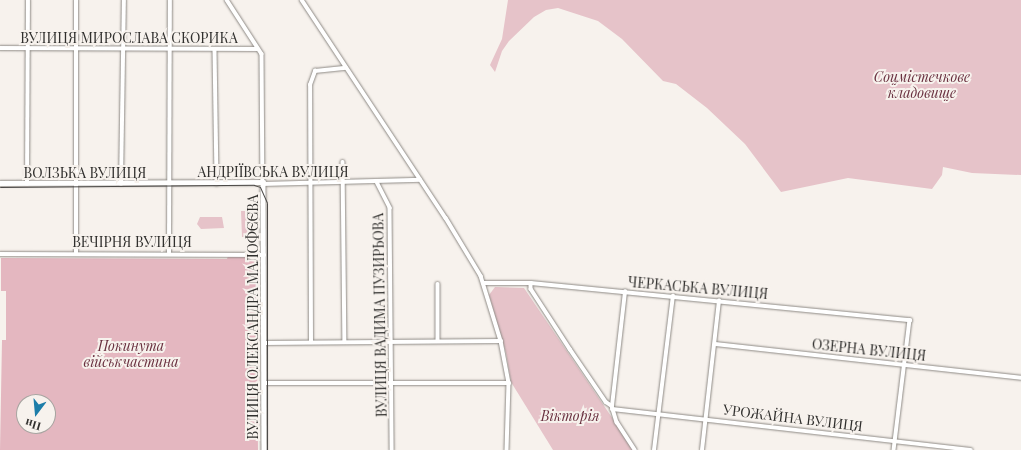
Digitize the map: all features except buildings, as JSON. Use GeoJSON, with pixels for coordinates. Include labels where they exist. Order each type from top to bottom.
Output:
{"type":"FeatureCollection","features":[{"type":"Feature","properties":{"kind":"street"},"geometry":{"type":"LineString","coordinates":[[27,184],[28,0]]}},
{"type":"Feature","properties":{"kind":"street"},"geometry":{"type":"LineString","coordinates":[[76,0],[76,253]]}},
{"type":"Feature","properties":{"kind":"street"},"geometry":{"type":"LineString","coordinates":[[121,184],[124,0]]}},
{"type":"Feature","properties":{"kind":"street"},"geometry":{"type":"LineString","coordinates":[[169,253],[170,0]]}},
{"type":"Feature","properties":{"kind":"street","name":"ВУЛИЦЯ ОЛЕКСАНДРА МАЛОФЄЄВА"},"geometry":{"type":"LineString","coordinates":[[227,0],[262,54],[264,343],[266,383],[264,450]]}},
{"type":"Feature","properties":{"kind":"street"},"geometry":{"type":"LineString","coordinates":[[302,0],[463,244],[484,283],[501,341],[509,383],[507,450]]}},
{"type":"Feature","properties":{"kind":"street","name":"ВУЛИЦЯ МИРОСЛАВА СКОРИКА"},"geometry":{"type":"LineString","coordinates":[[0,48],[170,47],[216,51],[258,49]]}},
{"type":"Feature","properties":{"kind":"street"},"geometry":{"type":"LineString","coordinates":[[216,51],[217,184]]}},
{"type":"Feature","properties":{"kind":"street"},"geometry":{"type":"LineString","coordinates":[[311,341],[310,183],[312,74],[319,70],[346,68]]}},
{"type":"Feature","properties":{"kind":"street"},"geometry":{"type":"LineString","coordinates":[[343,162],[345,341]]}},
{"type":"Feature","properties":{"kind":"street","name":"АНДРІЇВСЬКА ВУЛИЦЯ"},"geometry":{"type":"LineString","coordinates":[[170,184],[344,183],[420,180]]}},
{"type":"Feature","properties":{"kind":"street","name":"ВУЛИЦЯ ВАДИМА ПУЗИРЬОВА"},"geometry":{"type":"LineString","coordinates":[[377,182],[390,208],[391,340],[393,382],[392,450]]}},
{"type":"Feature","properties":{"kind":"street","name":"ВОЛЗЬКА ВУЛИЦЯ"},"geometry":{"type":"LineString","coordinates":[[0,183],[170,184]]}},
{"type":"Feature","properties":{"kind":"street","name":"ВЕЧІРНЯ ВУЛИЦЯ"},"geometry":{"type":"LineString","coordinates":[[0,254],[264,254]]}},
{"type":"Feature","properties":{"kind":"street","name":"ЧЕРКАСЬКА ВУЛИЦЯ"},"geometry":{"type":"LineString","coordinates":[[484,283],[531,283],[910,320],[905,365]]}},
{"type":"Feature","properties":{"kind":"street"},"geometry":{"type":"LineString","coordinates":[[531,283],[531,289],[606,402],[612,408],[617,422],[635,450]]}},
{"type":"Feature","properties":{"kind":"street"},"geometry":{"type":"LineString","coordinates":[[438,284],[438,340]]}},
{"type":"Feature","properties":{"kind":"street"},"geometry":{"type":"LineString","coordinates":[[612,408],[625,292]]}},
{"type":"Feature","properties":{"kind":"street"},"geometry":{"type":"LineString","coordinates":[[654,450],[673,296]]}},
{"type":"Feature","properties":{"kind":"street"},"geometry":{"type":"LineString","coordinates":[[702,450],[719,301]]}},
{"type":"Feature","properties":{"kind":"street"},"geometry":{"type":"LineString","coordinates":[[264,343],[391,340],[501,341]]}},
{"type":"Feature","properties":{"kind":"street","name":"ОЗЕРНА ВУЛИЦЯ"},"geometry":{"type":"LineString","coordinates":[[715,344],[1021,378]]}},
{"type":"Feature","properties":{"kind":"street"},"geometry":{"type":"LineString","coordinates":[[894,450],[905,365]]}},
{"type":"Feature","properties":{"kind":"street"},"geometry":{"type":"LineString","coordinates":[[266,383],[509,383]]}},
{"type":"Feature","properties":{"kind":"street","name":"УРОЖАЙНА ВУЛИЦЯ"},"geometry":{"type":"LineString","coordinates":[[612,408],[659,415],[706,419],[971,450]]}},
{"type":"Feature","properties":{"kind":"green space","name":"Соцмістечкове кладовище"},"geometry":{"type":"Polygon","coordinates":[[[508,0],[1021,0],[1021,175],[972,173],[943,167],[942,175],[932,189],[848,178],[781,192],[745,144],[707,108],[676,84],[663,81],[622,39],[598,21],[558,8],[546,10],[534,17],[509,41],[502,51],[495,72],[490,65],[502,39],[508,0]]]}},
{"type":"Feature","properties":{"kind":"green space"},"geometry":{"type":"Polygon","coordinates":[[[241,211],[254,211],[255,237],[242,237],[241,211]]]}},
{"type":"Feature","properties":{"kind":"green space"},"geometry":{"type":"Polygon","coordinates":[[[200,217],[222,217],[224,228],[201,229],[197,224],[200,217]]]}},
{"type":"Feature","properties":{"kind":"green space","name":"Покинута військчастина"},"geometry":{"type":"Polygon","coordinates":[[[228,256],[254,256],[256,260],[258,450],[0,450],[2,340],[6,340],[6,291],[1,291],[1,258],[227,259],[228,256]]]}},
{"type":"Feature","properties":{"kind":"green space","name":"Вікторія"},"geometry":{"type":"Polygon","coordinates":[[[495,287],[524,288],[634,450],[553,450],[511,382],[506,353],[489,295],[495,287]]]}},
{"type":"Feature","properties":{"kind":"tram line"},"geometry":{"type":"LineString","coordinates":[[0,187],[254,185],[260,187],[267,203],[267,450]]}}]}
